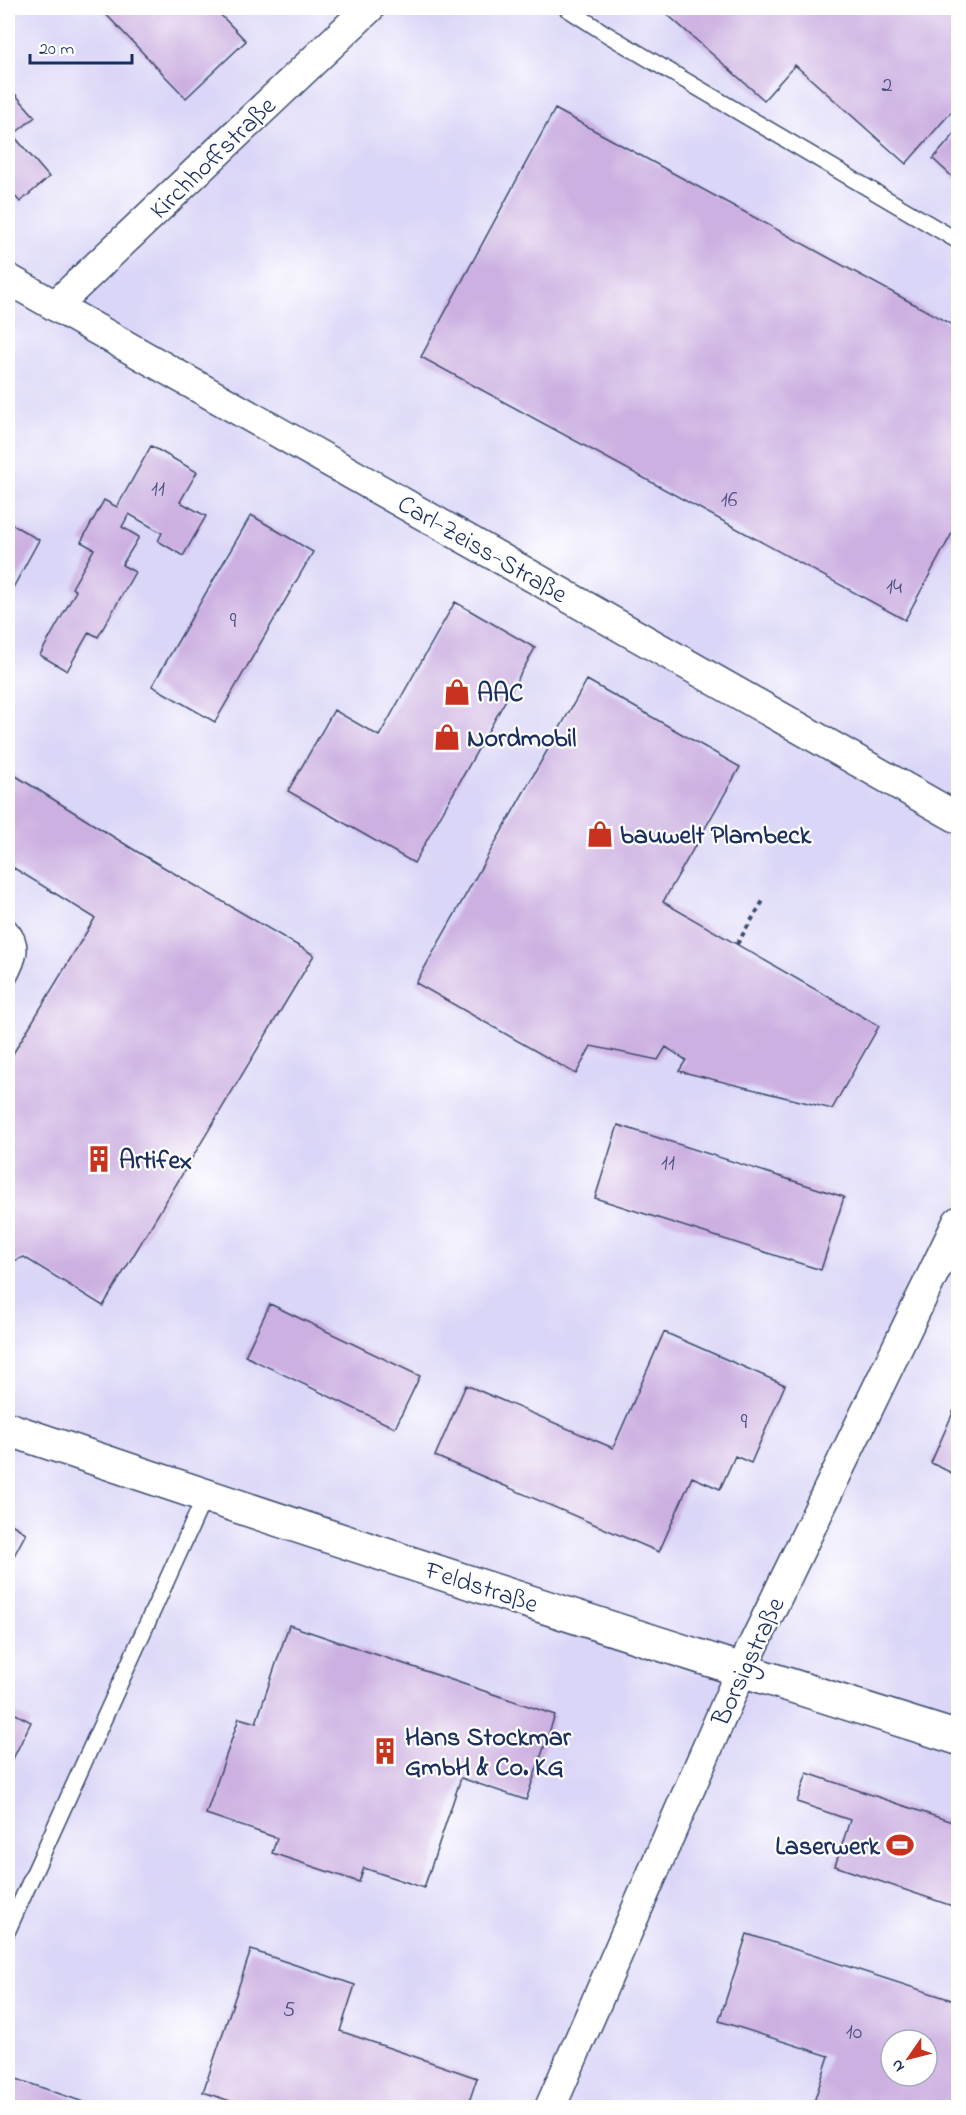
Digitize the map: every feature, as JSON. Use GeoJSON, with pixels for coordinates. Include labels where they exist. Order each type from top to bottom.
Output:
{"type":"FeatureCollection","features":[{"type":"Feature","properties":{"kind":"street","name":"Kirchhoffstraße"},"geometry":{"type":"LineString","coordinates":[[55,306],[369,8]]}},
{"type":"Feature","properties":{"kind":"street","name":"Carl-Zeiss-Straße"},"geometry":{"type":"LineString","coordinates":[[8,279],[958,818]]}},
{"type":"Feature","properties":{"kind":"street","name":"Borsigstraße"},"geometry":{"type":"LineString","coordinates":[[550,2108],[741,1671],[958,1222]]}},
{"type":"Feature","properties":{"kind":"street","name":"Feldstraße"},"geometry":{"type":"LineString","coordinates":[[8,1429],[205,1496],[741,1671],[958,1738]]}},
{"type":"Feature","properties":{"kind":"lane"},"geometry":{"type":"LineString","coordinates":[[566,8],[958,241]]}},
{"type":"Feature","properties":{"kind":"lane"},"geometry":{"type":"LineString","coordinates":[[8,926],[18,937],[20,952],[8,980]]}},
{"type":"Feature","properties":{"kind":"lane"},"geometry":{"type":"LineString","coordinates":[[8,1930],[205,1496]]}},
{"type":"Feature","properties":{"kind":"path"},"geometry":{"type":"LineString","coordinates":[[737,944],[763,901]]}},
{"type":"Feature","properties":{"kind":"shaded area"},"geometry":{"type":"Polygon","coordinates":[[[8,8],[958,8],[958,2107],[8,2108],[8,8]]]}},
{"type":"Feature","properties":{"kind":"building"},"geometry":{"type":"Polygon","coordinates":[[[100,8],[214,8],[246,41],[186,98],[100,8]]]}},
{"type":"Feature","properties":{"kind":"building"},"geometry":{"type":"Polygon","coordinates":[[[660,8],[958,8],[958,104],[906,164],[795,65],[764,100],[660,8]]]}},
{"type":"Feature","properties":{"kind":"building"},"geometry":{"type":"Polygon","coordinates":[[[8,86],[35,117],[13,135],[49,177],[20,202],[8,188],[8,86]]]}},
{"type":"Feature","properties":{"kind":"building"},"geometry":{"type":"Polygon","coordinates":[[[555,109],[958,328],[958,522],[905,620],[421,357],[555,109]]]}},
{"type":"Feature","properties":{"kind":"building"},"geometry":{"type":"Polygon","coordinates":[[[958,130],[958,182],[933,159],[958,130]]]}},
{"type":"Feature","properties":{"kind":"building"},"geometry":{"type":"Polygon","coordinates":[[[151,446],[197,472],[180,502],[206,516],[183,556],[158,541],[162,533],[129,514],[122,527],[139,537],[122,565],[135,572],[98,637],[89,632],[67,671],[40,655],[76,591],[72,588],[94,549],[81,542],[104,500],[117,507],[151,446]]]}},
{"type":"Feature","properties":{"kind":"building"},"geometry":{"type":"Polygon","coordinates":[[[251,515],[313,552],[215,722],[152,686],[251,515]]]}},
{"type":"Feature","properties":{"kind":"building"},"geometry":{"type":"Polygon","coordinates":[[[8,522],[39,540],[8,597],[8,522]]]}},
{"type":"Feature","properties":{"kind":"building"},"geometry":{"type":"Polygon","coordinates":[[[455,602],[535,648],[414,863],[288,791],[334,710],[379,736],[455,602]]]}},
{"type":"Feature","properties":{"kind":"building","name":"bauwelt Plambeck"},"geometry":{"type":"Polygon","coordinates":[[[587,680],[740,767],[663,902],[879,1026],[832,1109],[679,1071],[686,1060],[666,1047],[658,1060],[591,1046],[576,1074],[416,983],[587,680]]]}},
{"type":"Feature","properties":{"kind":"building","name":"Artifex"},"geometry":{"type":"Polygon","coordinates":[[[8,771],[136,851],[314,955],[103,1306],[24,1257],[8,1263],[8,1062],[95,918],[14,868],[8,879],[8,771]]]}},
{"type":"Feature","properties":{"kind":"building"},"geometry":{"type":"Polygon","coordinates":[[[618,1125],[844,1197],[821,1270],[595,1198],[618,1125]]]}},
{"type":"Feature","properties":{"kind":"building"},"geometry":{"type":"Polygon","coordinates":[[[270,1304],[420,1376],[395,1428],[245,1356],[270,1304]]]}},
{"type":"Feature","properties":{"kind":"building"},"geometry":{"type":"Polygon","coordinates":[[[664,1332],[785,1385],[751,1463],[735,1456],[720,1489],[692,1477],[659,1552],[435,1456],[466,1385],[613,1448],[664,1332]]]}},
{"type":"Feature","properties":{"kind":"building"},"geometry":{"type":"Polygon","coordinates":[[[958,1401],[958,1476],[931,1463],[958,1401]]]}},
{"type":"Feature","properties":{"kind":"building"},"geometry":{"type":"Polygon","coordinates":[[[8,1522],[26,1533],[8,1567],[8,1522]]]}},
{"type":"Feature","properties":{"kind":"building","name":"Hans Stockmar GmbH & Co. KG"},"geometry":{"type":"Polygon","coordinates":[[[289,1625],[555,1715],[526,1800],[461,1778],[424,1888],[364,1868],[359,1882],[272,1853],[277,1838],[206,1814],[239,1718],[256,1723],[289,1625]]]}},
{"type":"Feature","properties":{"kind":"building"},"geometry":{"type":"Polygon","coordinates":[[[8,1710],[31,1722],[8,1769],[8,1710]]]}},
{"type":"Feature","properties":{"kind":"building","name":"Laserwerk"},"geometry":{"type":"Polygon","coordinates":[[[807,1773],[958,1824],[958,1908],[835,1866],[850,1820],[797,1802],[807,1773]]]}},
{"type":"Feature","properties":{"kind":"building"},"geometry":{"type":"Polygon","coordinates":[[[747,1934],[958,2002],[958,2108],[812,2108],[829,2056],[719,2021],[747,1934]]]}},
{"type":"Feature","properties":{"kind":"building"},"geometry":{"type":"Polygon","coordinates":[[[251,1950],[355,1985],[340,2031],[477,2078],[467,2108],[251,2108],[203,2092],[251,1950]]]}},
{"type":"Feature","properties":{"kind":"building"},"geometry":{"type":"Polygon","coordinates":[[[11,2077],[98,2108],[8,2108],[8,2088],[11,2077]]]}},
{"type":"Feature","properties":{"kind":"place","name":"AAC"},"geometry":{"type":"Point","coordinates":[457,692]}},
{"type":"Feature","properties":{"kind":"place","name":"Nordmobil"},"geometry":{"type":"Point","coordinates":[447,737]}},
{"type":"Feature","properties":{"kind":"place","name":"bauwelt Plambeck"},"geometry":{"type":"Point","coordinates":[600,834]}},
{"type":"Feature","properties":{"kind":"place","name":"Artifex"},"geometry":{"type":"Point","coordinates":[99,1159]}},
{"type":"Feature","properties":{"kind":"place","name":"Hans Stockmar GmbH & Co. KG"},"geometry":{"type":"Point","coordinates":[385,1751]}},
{"type":"Feature","properties":{"kind":"place","name":"Laserwerk"},"geometry":{"type":"Point","coordinates":[900,1845]}}]}
